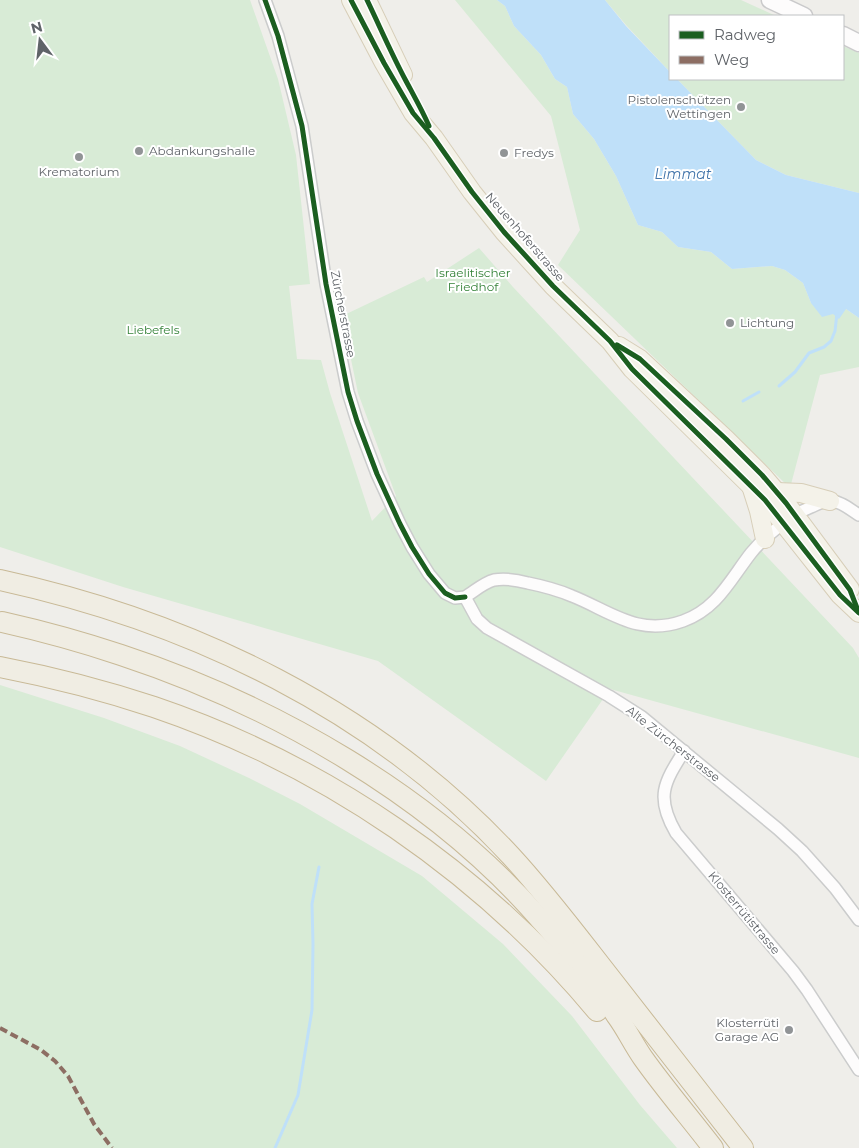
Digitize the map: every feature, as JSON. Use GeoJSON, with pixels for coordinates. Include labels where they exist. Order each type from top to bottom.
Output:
{"type":"FeatureCollection","features":[{"type":"Feature","properties":{"kind":"highway"},"geometry":{"type":"LineString","coordinates":[[0,580],[117,612],[226,653],[321,703],[398,754],[445,792],[530,877],[743,1148]]}},
{"type":"Feature","properties":{"kind":"highway"},"geometry":{"type":"LineString","coordinates":[[2,622],[123,655],[207,688],[262,713],[316,742],[418,807],[469,847],[522,898],[559,941],[616,1014],[642,1057],[713,1148]]}},
{"type":"Feature","properties":{"kind":"highway"},"geometry":{"type":"LineString","coordinates":[[0,668],[62,680],[154,707],[184,718],[272,756],[360,805],[429,852],[506,915],[572,981],[607,1022],[642,1057]]}},
{"type":"Feature","properties":{"kind":"main road","name":"Neuenhoferstrasse"},"geometry":{"type":"LineString","coordinates":[[351,0],[413,113],[504,232],[553,286],[610,341],[632,369],[765,500],[790,519]]}},
{"type":"Feature","properties":{"kind":"main road","name":"Neuenhoferstrasse"},"geometry":{"type":"LineString","coordinates":[[367,0],[434,138]]}},
{"type":"Feature","properties":{"kind":"main road"},"geometry":{"type":"LineString","coordinates":[[770,0],[802,15]]}},
{"type":"Feature","properties":{"kind":"main road"},"geometry":{"type":"LineString","coordinates":[[844,35],[859,42]]}},
{"type":"Feature","properties":{"kind":"main road","name":"Neuenhoferstrasse"},"geometry":{"type":"LineString","coordinates":[[610,341],[640,359],[746,458],[777,492],[790,519]]}},
{"type":"Feature","properties":{"kind":"main road"},"geometry":{"type":"LineString","coordinates":[[751,486],[765,539]]}},
{"type":"Feature","properties":{"kind":"main road"},"geometry":{"type":"LineString","coordinates":[[777,492],[801,493],[830,501]]}},
{"type":"Feature","properties":{"kind":"main road"},"geometry":{"type":"LineString","coordinates":[[790,519],[840,595],[859,613]]}},
{"type":"Feature","properties":{"kind":"street","name":"Zürcherstrasse"},"geometry":{"type":"LineString","coordinates":[[265,0],[278,36],[302,126],[326,284],[348,392],[357,421],[377,474],[412,547],[429,574],[446,592],[456,598],[465,598]]}},
{"type":"Feature","properties":{"kind":"street"},"geometry":{"type":"LineString","coordinates":[[465,598],[488,582],[502,580],[518,581],[539,585],[572,596],[630,622],[644,625],[669,625],[692,617],[714,603],[752,552],[790,519],[806,509],[830,501],[842,504],[859,515]]}},
{"type":"Feature","properties":{"kind":"street","name":"Alte Zürcherstrasse"},"geometry":{"type":"LineString","coordinates":[[465,598],[477,619],[487,628],[642,716],[802,851],[835,888],[859,920]]}},
{"type":"Feature","properties":{"kind":"street","name":"Klosterrütistrasse"},"geometry":{"type":"LineString","coordinates":[[684,751],[669,775],[664,789],[666,815],[670,824],[793,971],[859,1070]]}},
{"type":"Feature","properties":{"kind":"green space"},"geometry":{"type":"Polygon","coordinates":[[[0,0],[250,0],[278,79],[296,155],[310,284],[289,286],[297,359],[321,360],[372,521],[396,496],[358,393],[342,316],[424,277],[427,282],[479,248],[513,287],[853,648],[859,658],[859,758],[610,689],[546,781],[378,661],[123,587],[0,547],[0,0]]]}},
{"type":"Feature","properties":{"kind":"green space"},"geometry":{"type":"Polygon","coordinates":[[[455,0],[497,0],[505,6],[514,26],[541,55],[555,79],[567,87],[573,114],[594,139],[616,176],[638,225],[662,232],[678,247],[711,252],[732,269],[772,266],[785,270],[803,283],[811,303],[846,309],[859,318],[859,367],[820,375],[790,488],[558,265],[580,230],[551,116],[455,0]]]}},
{"type":"Feature","properties":{"kind":"green space"},"geometry":{"type":"Polygon","coordinates":[[[605,0],[741,0],[774,15],[669,15],[669,71],[605,0]]]}},
{"type":"Feature","properties":{"kind":"green space"},"geometry":{"type":"Polygon","coordinates":[[[844,46],[859,53],[859,193],[786,175],[756,160],[678,80],[844,80],[844,46]]]}},
{"type":"Feature","properties":{"kind":"green space"},"geometry":{"type":"Polygon","coordinates":[[[0,685],[104,718],[180,746],[300,804],[422,876],[503,944],[572,1016],[640,1105],[677,1148],[0,1148],[0,685]]]}},
{"type":"Feature","properties":{"kind":"water","name":"Limmat"},"geometry":{"type":"Polygon","coordinates":[[[497,0],[605,0],[626,26],[669,71],[669,80],[678,80],[756,160],[786,175],[859,193],[859,318],[846,309],[839,319],[833,314],[822,317],[811,303],[803,283],[785,270],[772,266],[732,269],[711,252],[678,247],[662,232],[638,225],[616,176],[594,139],[573,114],[567,87],[555,79],[541,55],[514,26],[505,6],[497,0]]]}},
{"type":"Feature","properties":{"kind":"waterway"},"geometry":{"type":"LineString","coordinates":[[779,386],[795,372],[809,353],[824,347],[831,341],[835,331],[837,313]]}},
{"type":"Feature","properties":{"kind":"waterway"},"geometry":{"type":"LineString","coordinates":[[743,401],[759,392]]}},
{"type":"Feature","properties":{"kind":"waterway"},"geometry":{"type":"LineString","coordinates":[[275,1148],[298,1095],[312,1010],[312,904],[319,867]]}},
{"type":"Feature","properties":{"kind":"marked path"},"geometry":{"type":"LineString","coordinates":[[0,1028],[41,1050],[55,1061],[68,1076],[94,1124],[112,1148]]}},
{"type":"Feature","properties":{"kind":"cycle path"},"geometry":{"type":"LineString","coordinates":[[265,0],[278,36],[302,126],[326,284],[348,392],[357,421],[377,474],[412,547],[429,574],[445,593],[455,598],[465,597]]}},
{"type":"Feature","properties":{"kind":"cycle path"},"geometry":{"type":"LineString","coordinates":[[351,0],[413,113],[504,232],[553,286],[610,341],[632,369],[765,500],[840,595],[859,613]]}},
{"type":"Feature","properties":{"kind":"cycle path"},"geometry":{"type":"LineString","coordinates":[[367,0],[429,126]]}},
{"type":"Feature","properties":{"kind":"cycle path"},"geometry":{"type":"LineString","coordinates":[[617,345],[640,359],[762,475],[786,503],[850,590],[857,608]]}},
{"type":"Feature","properties":{"kind":"place","name":"Pistolenschützen Wettingen"},"geometry":{"type":"Point","coordinates":[741,107]}},
{"type":"Feature","properties":{"kind":"place","name":"Abdankungshalle"},"geometry":{"type":"Point","coordinates":[139,151]}},
{"type":"Feature","properties":{"kind":"place","name":"Fredys"},"geometry":{"type":"Point","coordinates":[504,153]}},
{"type":"Feature","properties":{"kind":"place","name":"Krematorium"},"geometry":{"type":"Point","coordinates":[79,157]}},
{"type":"Feature","properties":{"kind":"place","name":"Lichtung"},"geometry":{"type":"Point","coordinates":[730,323]}},
{"type":"Feature","properties":{"kind":"place","name":"Klosterrüti Garage AG"},"geometry":{"type":"Point","coordinates":[789,1030]}},
{"type":"Feature","properties":{"kind":"park label","name":"Israelitischer Friedhof"},"geometry":{"type":"Point","coordinates":[473,280]}},
{"type":"Feature","properties":{"kind":"park label","name":"Liebefels"},"geometry":{"type":"Point","coordinates":[153,330]}}]}
